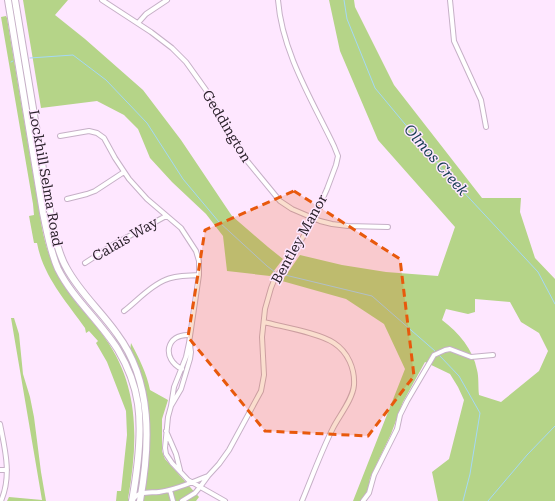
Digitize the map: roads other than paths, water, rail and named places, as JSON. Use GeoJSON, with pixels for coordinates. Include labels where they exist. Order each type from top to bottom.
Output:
{"type":"FeatureCollection","features":[{"type":"Feature","properties":{"kind":"main road","name":"Lockhill Selma Road"},"geometry":{"type":"LineString","coordinates":[[8,0],[51,247],[58,268],[78,299],[111,339],[124,360],[138,403],[139,432],[133,500]]}},
{"type":"Feature","properties":{"kind":"main road","name":"Lockhill Selma Road"},"geometry":{"type":"LineString","coordinates":[[15,0],[54,235],[65,265],[84,294],[118,334],[132,360],[141,385],[144,398],[147,435],[145,468],[140,501]]}},
{"type":"Feature","properties":{"kind":"street","name":"Geddington"},"geometry":{"type":"LineString","coordinates":[[102,0],[138,23],[172,48],[186,62],[206,90],[234,142],[275,196],[285,205],[332,224],[348,226],[388,226]]}},
{"type":"Feature","properties":{"kind":"street"},"geometry":{"type":"LineString","coordinates":[[138,23],[146,14],[167,0]]}},
{"type":"Feature","properties":{"kind":"street","name":"Bentley Manor"},"geometry":{"type":"LineString","coordinates":[[182,501],[200,487],[219,464],[229,450],[261,391],[264,375],[262,350],[265,309],[273,283],[291,258],[314,218],[336,165],[338,156],[296,68],[282,28],[278,0]]}},
{"type":"Feature","properties":{"kind":"street"},"geometry":{"type":"LineString","coordinates":[[450,0],[454,41],[481,100],[486,127]]}},
{"type":"Feature","properties":{"kind":"street"},"geometry":{"type":"LineString","coordinates":[[14,38],[21,36]]}},
{"type":"Feature","properties":{"kind":"street"},"geometry":{"type":"LineString","coordinates":[[60,136],[89,131],[100,134],[107,142],[124,172],[139,191],[181,228],[196,251],[199,261],[199,275],[189,343],[171,398],[171,406],[164,440],[166,454],[172,463],[192,482],[225,501]]}},
{"type":"Feature","properties":{"kind":"street"},"geometry":{"type":"LineString","coordinates":[[32,142],[39,141]]}},
{"type":"Feature","properties":{"kind":"street"},"geometry":{"type":"LineString","coordinates":[[67,199],[96,191],[124,172]]}},
{"type":"Feature","properties":{"kind":"street","name":"Calais Way"},"geometry":{"type":"LineString","coordinates":[[85,263],[111,246],[166,216]]}},
{"type":"Feature","properties":{"kind":"street"},"geometry":{"type":"LineString","coordinates":[[124,311],[164,280],[182,276],[199,275]]}},
{"type":"Feature","properties":{"kind":"street"},"geometry":{"type":"LineString","coordinates":[[78,299],[84,294]]}},
{"type":"Feature","properties":{"kind":"street"},"geometry":{"type":"LineString","coordinates":[[264,322],[317,336],[333,342],[344,352],[352,368],[354,386],[352,394],[333,429],[302,501]]}},
{"type":"Feature","properties":{"kind":"street"},"geometry":{"type":"LineString","coordinates":[[186,370],[172,362],[169,355],[169,348],[175,338],[184,334],[190,335]]}},
{"type":"Feature","properties":{"kind":"street"},"geometry":{"type":"LineString","coordinates":[[171,406],[181,389],[191,352],[189,343]]}},
{"type":"Feature","properties":{"kind":"street"},"geometry":{"type":"LineString","coordinates":[[363,501],[370,493],[374,476],[397,429],[400,415],[434,355],[450,349],[471,357],[493,355]]}},
{"type":"Feature","properties":{"kind":"street"},"geometry":{"type":"LineString","coordinates":[[0,424],[7,470],[7,482],[1,501]]}},
{"type":"Feature","properties":{"kind":"street"},"geometry":{"type":"LineString","coordinates":[[166,431],[176,454],[180,471]]}},
{"type":"Feature","properties":{"kind":"street"},"geometry":{"type":"LineString","coordinates":[[0,470],[7,470]]}},
{"type":"Feature","properties":{"kind":"street","name":"Bentley Manor"},"geometry":{"type":"LineString","coordinates":[[142,492],[160,492],[170,490],[208,476]]}},
{"type":"Feature","properties":{"kind":"street"},"geometry":{"type":"LineString","coordinates":[[170,490],[174,501]]}},
{"type":"Feature","properties":{"kind":"street"},"geometry":{"type":"LineString","coordinates":[[133,500],[142,492]]}},
{"type":"Feature","properties":{"kind":"waterway","name":"Olmos Creek"},"geometry":{"type":"LineString","coordinates":[[344,0],[347,19],[375,88],[444,171],[538,272],[555,304]]}},
{"type":"Feature","properties":{"kind":"waterway"},"geometry":{"type":"LineString","coordinates":[[30,58],[73,55],[106,80],[147,123],[183,179],[219,222],[275,272]]}},
{"type":"Feature","properties":{"kind":"waterway"},"geometry":{"type":"LineString","coordinates":[[285,275],[372,296],[435,351]]}},
{"type":"Feature","properties":{"kind":"waterway"},"geometry":{"type":"LineString","coordinates":[[439,355],[459,376],[480,413],[470,474],[463,501]]}},
{"type":"Feature","properties":{"kind":"waterway","name":"Olmos Creek"},"geometry":{"type":"LineString","coordinates":[[488,501],[527,455],[555,426]]}}]}
